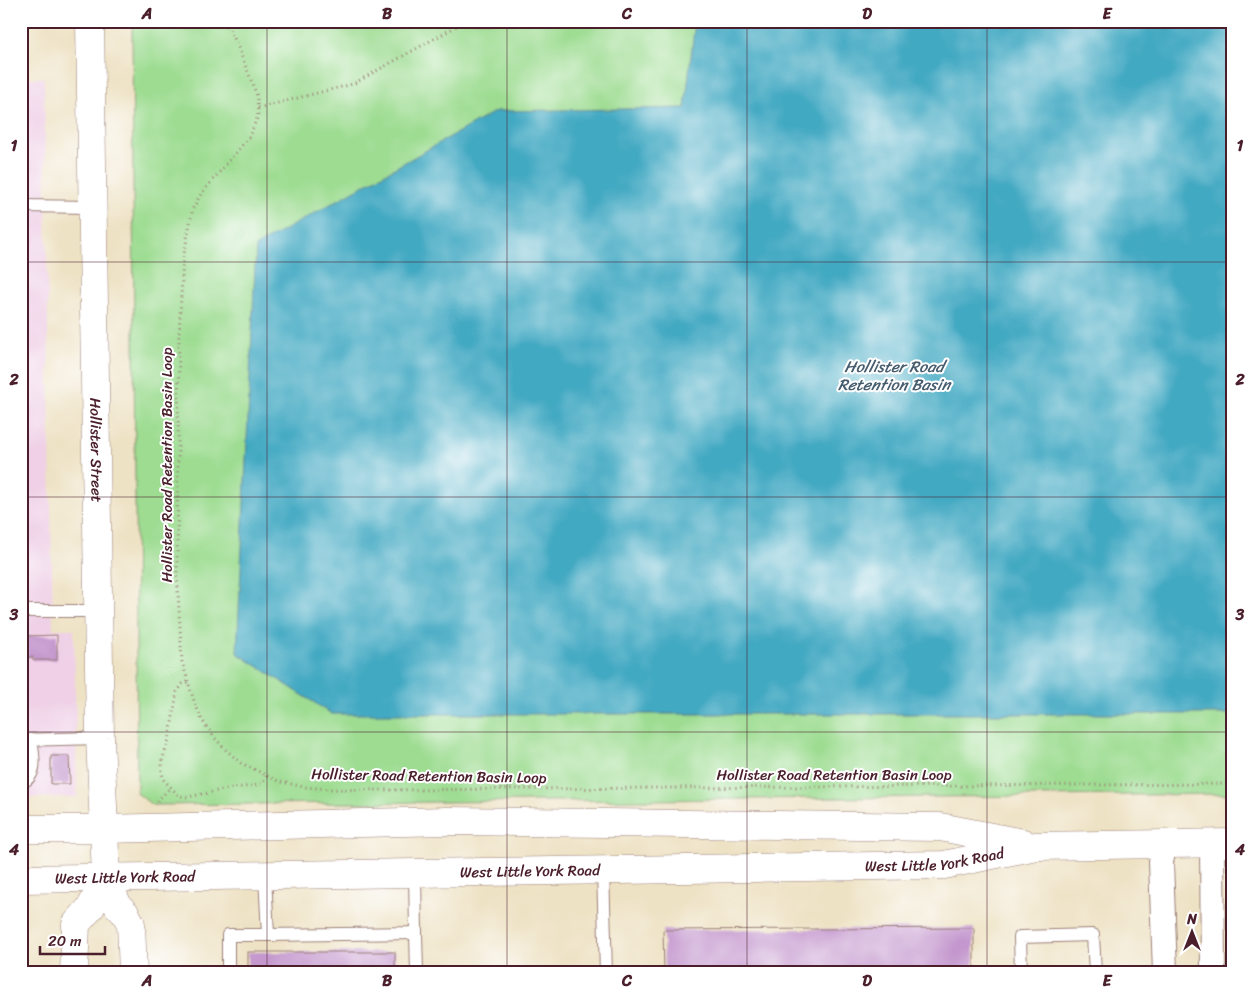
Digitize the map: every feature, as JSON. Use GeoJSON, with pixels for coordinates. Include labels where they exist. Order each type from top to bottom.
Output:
{"type":"FeatureCollection","features":[{"type":"Feature","properties":{"kind":"main road","name":"Hollister Street"},"geometry":{"type":"LineString","coordinates":[[90,21],[100,738],[106,878],[118,906],[125,913],[131,924],[133,973]]}},
{"type":"Feature","properties":{"kind":"main road","name":"West Little York Road"},"geometry":{"type":"LineString","coordinates":[[21,829],[104,829],[447,821],[940,827],[1036,846]]}},
{"type":"Feature","properties":{"kind":"main road","name":"West Little York Road"},"geometry":{"type":"LineString","coordinates":[[21,879],[944,865],[1036,846],[1222,843]]}},
{"type":"Feature","properties":{"kind":"main road","name":"Hollister Street"},"geometry":{"type":"LineString","coordinates":[[74,973],[76,924],[91,907],[106,878]]}},
{"type":"Feature","properties":{"kind":"street"},"geometry":{"type":"LineString","coordinates":[[1212,973],[1222,843]]}},
{"type":"Feature","properties":{"kind":"street"},"geometry":{"type":"LineString","coordinates":[[1165,844],[1161,862],[1165,973]]}},
{"type":"Feature","properties":{"kind":"lane"},"geometry":{"type":"LineString","coordinates":[[21,206],[92,207]]}},
{"type":"Feature","properties":{"kind":"lane"},"geometry":{"type":"LineString","coordinates":[[21,611],[98,611]]}},
{"type":"Feature","properties":{"kind":"lane"},"geometry":{"type":"LineString","coordinates":[[21,783],[31,776],[34,766],[26,740],[100,738]]}},
{"type":"Feature","properties":{"kind":"lane"},"geometry":{"type":"LineString","coordinates":[[603,870],[606,973]]}},
{"type":"Feature","properties":{"kind":"lane"},"geometry":{"type":"LineString","coordinates":[[415,873],[417,973]]}},
{"type":"Feature","properties":{"kind":"lane"},"geometry":{"type":"LineString","coordinates":[[265,876],[268,935]]}},
{"type":"Feature","properties":{"kind":"lane"},"geometry":{"type":"LineString","coordinates":[[228,973],[228,935],[416,933]]}},
{"type":"Feature","properties":{"kind":"lane"},"geometry":{"type":"LineString","coordinates":[[1021,973],[1020,937],[1093,935],[1095,973]]}},
{"type":"Feature","properties":{"kind":"path","name":"Hollister Road Retention Basin Loop"},"geometry":{"type":"LineString","coordinates":[[224,21],[235,40],[250,77],[256,96],[258,116],[249,138],[201,194],[193,208],[183,259],[179,335],[177,574],[182,662],[194,702],[202,720],[214,737],[241,763],[278,782],[329,789],[1233,784]]}},
{"type":"Feature","properties":{"kind":"path"},"geometry":{"type":"LineString","coordinates":[[258,108],[353,84],[466,21]]}},
{"type":"Feature","properties":{"kind":"path"},"geometry":{"type":"LineString","coordinates":[[188,682],[183,684],[177,692],[170,736],[162,760],[164,779],[179,796],[188,797],[232,788],[254,786],[263,782],[266,776]]}},
{"type":"Feature","properties":{"kind":"path"},"geometry":{"type":"LineString","coordinates":[[158,801],[171,787]]}},
{"type":"Feature","properties":{"kind":"shaded area"},"geometry":{"type":"Polygon","coordinates":[[[21,78],[44,78],[53,629],[74,629],[77,797],[21,798],[21,78]]]}},
{"type":"Feature","properties":{"kind":"green space","name":"Hollister Road Retention Basin"},"geometry":{"type":"Polygon","coordinates":[[[132,21],[1233,21],[1233,794],[152,805],[137,793],[132,21]]]}},
{"type":"Feature","properties":{"kind":"water","name":"Hollister Road Retention Basin"},"geometry":{"type":"Polygon","coordinates":[[[695,21],[1233,21],[1233,714],[332,714],[237,653],[256,246],[496,111],[685,108],[695,21]]]}},
{"type":"Feature","properties":{"kind":"building"},"geometry":{"type":"Polygon","coordinates":[[[57,635],[57,660],[33,660],[33,657],[27,657],[27,648],[21,648],[21,640],[27,640],[27,636],[57,635]]]}},
{"type":"Feature","properties":{"kind":"building"},"geometry":{"type":"Polygon","coordinates":[[[51,756],[69,756],[70,784],[51,784],[51,756]]]}},
{"type":"Feature","properties":{"kind":"building"},"geometry":{"type":"Polygon","coordinates":[[[974,928],[974,973],[664,973],[663,930],[974,928]]]}},
{"type":"Feature","properties":{"kind":"building"},"geometry":{"type":"Polygon","coordinates":[[[248,952],[395,952],[395,973],[248,973],[248,952]]]}}]}
